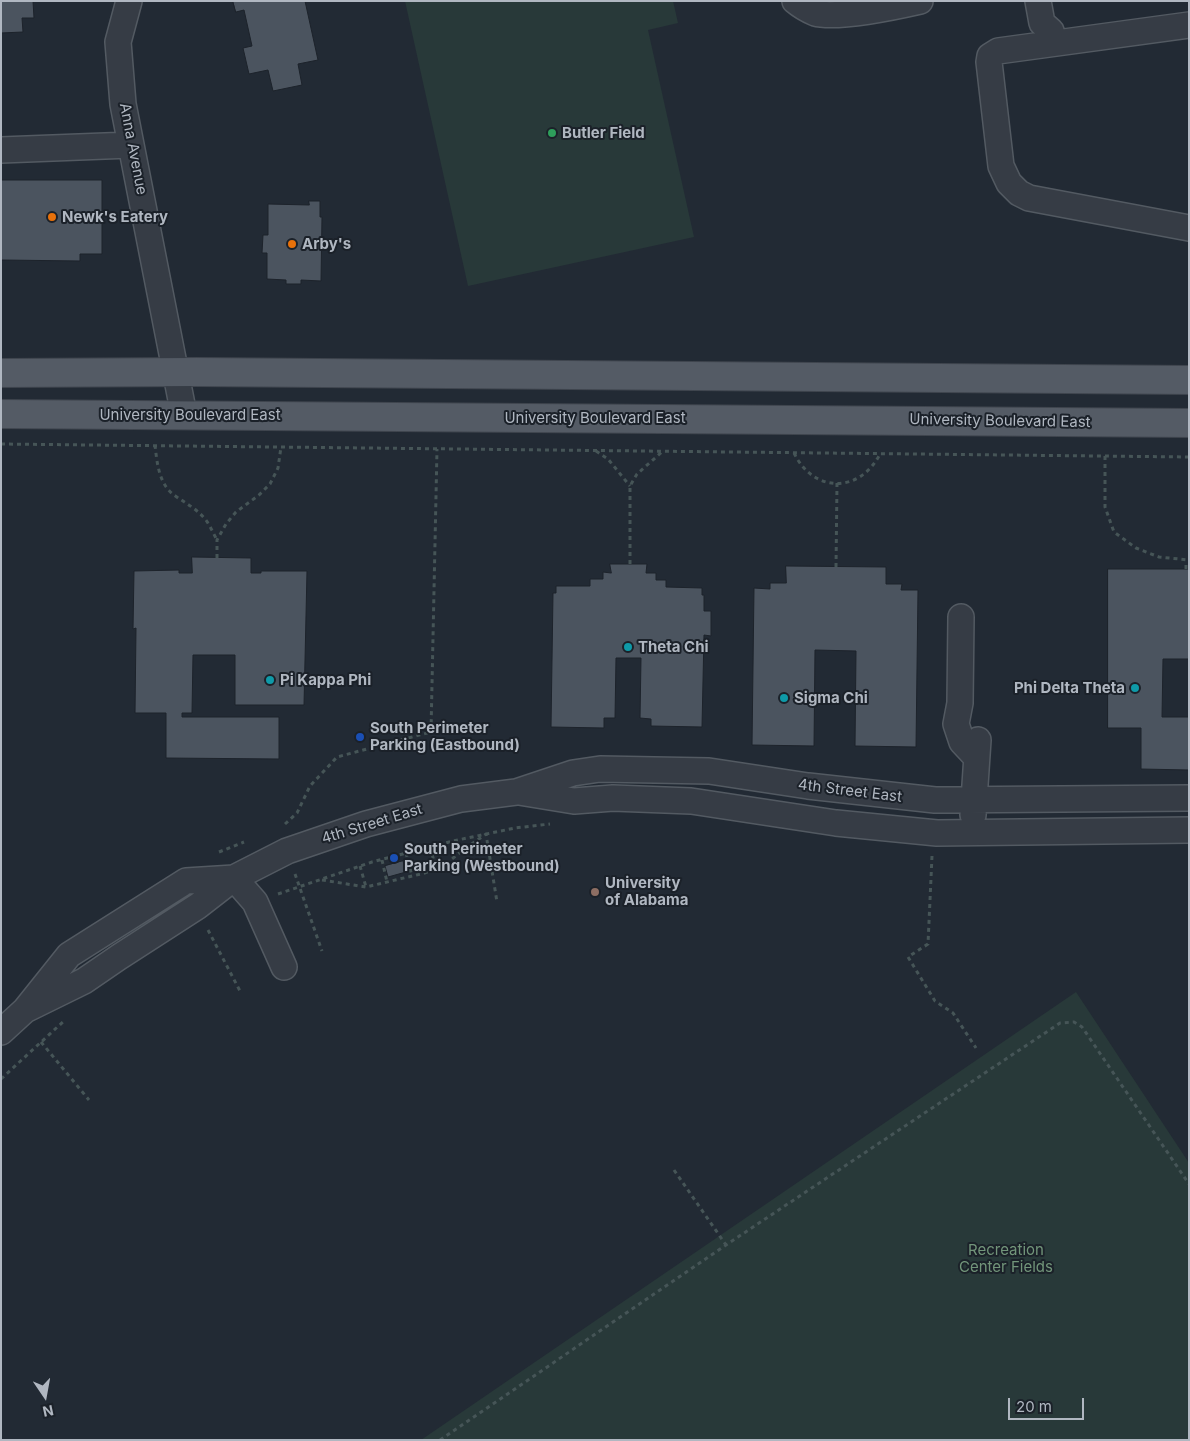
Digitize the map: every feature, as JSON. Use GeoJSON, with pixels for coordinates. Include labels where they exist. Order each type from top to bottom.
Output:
{"type":"FeatureCollection","features":[{"type":"Feature","properties":{"kind":"main road"},"geometry":{"type":"LineString","coordinates":[[1,373],[176,372],[1189,380]]}},
{"type":"Feature","properties":{"kind":"main road","name":"University Boulevard East"},"geometry":{"type":"LineString","coordinates":[[1,414],[1189,423]]}},
{"type":"Feature","properties":{"kind":"street","name":"Anna Avenue"},"geometry":{"type":"LineString","coordinates":[[130,1],[118,42],[123,104],[184,415]]}},
{"type":"Feature","properties":{"kind":"street"},"geometry":{"type":"LineString","coordinates":[[795,1],[804,8],[817,13],[835,14],[920,1]]}},
{"type":"Feature","properties":{"kind":"street"},"geometry":{"type":"LineString","coordinates":[[1038,1],[1042,23],[1052,37]]}},
{"type":"Feature","properties":{"kind":"street"},"geometry":{"type":"LineString","coordinates":[[1052,37],[1056,20],[1053,1]]}},
{"type":"Feature","properties":{"kind":"street"},"geometry":{"type":"LineString","coordinates":[[1189,25],[1052,37],[998,51],[990,56],[989,62],[1002,166],[1009,183],[1019,193],[1029,198],[1189,228]]}},
{"type":"Feature","properties":{"kind":"street"},"geometry":{"type":"LineString","coordinates":[[1,150],[131,145]]}},
{"type":"Feature","properties":{"kind":"street"},"geometry":{"type":"LineString","coordinates":[[961,616],[960,703],[956,724],[962,742],[976,757],[973,832]]}},
{"type":"Feature","properties":{"kind":"street","name":"4th Street East"},"geometry":{"type":"LineString","coordinates":[[1,1032],[25,1010],[69,955],[186,881],[234,878],[287,851],[366,824],[453,801],[516,792],[573,772],[600,769],[710,771],[808,786],[935,800],[1189,798]]}},
{"type":"Feature","properties":{"kind":"street","name":"4th Street East"},"geometry":{"type":"LineString","coordinates":[[516,792],[574,801],[613,798],[691,801],[836,823],[937,833],[1189,830]]}},
{"type":"Feature","properties":{"kind":"street"},"geometry":{"type":"LineString","coordinates":[[234,878],[255,902],[284,967]]}},
{"type":"Feature","properties":{"kind":"path"},"geometry":{"type":"LineString","coordinates":[[1,444],[1189,457]]}},
{"type":"Feature","properties":{"kind":"path"},"geometry":{"type":"LineString","coordinates":[[155,445],[157,466],[163,480],[172,494],[192,506],[206,520],[217,540],[217,558]]}},
{"type":"Feature","properties":{"kind":"path"},"geometry":{"type":"LineString","coordinates":[[217,540],[226,524],[236,512],[270,484],[278,468],[281,447]]}},
{"type":"Feature","properties":{"kind":"path"},"geometry":{"type":"LineString","coordinates":[[322,951],[279,827],[297,813],[310,786],[337,758],[431,732],[437,449]]}},
{"type":"Feature","properties":{"kind":"path"},"geometry":{"type":"LineString","coordinates":[[595,450],[608,459],[630,486]]}},
{"type":"Feature","properties":{"kind":"path"},"geometry":{"type":"LineString","coordinates":[[630,564],[630,486],[637,474],[664,451]]}},
{"type":"Feature","properties":{"kind":"path"},"geometry":{"type":"LineString","coordinates":[[794,453],[806,471],[815,478],[837,484],[858,478],[872,468],[880,454]]}},
{"type":"Feature","properties":{"kind":"path"},"geometry":{"type":"LineString","coordinates":[[1105,456],[1105,507],[1114,532],[1136,548],[1160,557],[1187,560],[1186,569]]}},
{"type":"Feature","properties":{"kind":"path"},"geometry":{"type":"LineString","coordinates":[[836,567],[837,484]]}},
{"type":"Feature","properties":{"kind":"path"},"geometry":{"type":"LineString","coordinates":[[255,902],[360,866],[406,853],[515,828],[552,824]]}},
{"type":"Feature","properties":{"kind":"path"},"geometry":{"type":"LineString","coordinates":[[321,880],[366,887],[412,876],[447,863],[486,834]]}},
{"type":"Feature","properties":{"kind":"path"},"geometry":{"type":"LineString","coordinates":[[486,834],[497,902]]}},
{"type":"Feature","properties":{"kind":"path"},"geometry":{"type":"LineString","coordinates":[[430,847],[436,868]]}},
{"type":"Feature","properties":{"kind":"path"},"geometry":{"type":"LineString","coordinates":[[933,851],[928,944],[908,957],[935,1001],[953,1013],[976,1048]]}},
{"type":"Feature","properties":{"kind":"path"},"geometry":{"type":"LineString","coordinates":[[406,853],[412,876]]}},
{"type":"Feature","properties":{"kind":"path"},"geometry":{"type":"LineString","coordinates":[[382,860],[387,882]]}},
{"type":"Feature","properties":{"kind":"path"},"geometry":{"type":"LineString","coordinates":[[360,866],[366,887]]}},
{"type":"Feature","properties":{"kind":"path"},"geometry":{"type":"LineString","coordinates":[[200,932],[207,928],[240,991]]}},
{"type":"Feature","properties":{"kind":"path"},"geometry":{"type":"LineString","coordinates":[[1,1080],[72,1015]]}},
{"type":"Feature","properties":{"kind":"path"},"geometry":{"type":"LineString","coordinates":[[440,1440],[726,1245],[1060,1023],[1074,1022],[1082,1027],[1189,1184]]}},
{"type":"Feature","properties":{"kind":"path"},"geometry":{"type":"LineString","coordinates":[[41,1042],[89,1100]]}},
{"type":"Feature","properties":{"kind":"path"},"geometry":{"type":"LineString","coordinates":[[674,1170],[726,1245]]}},
{"type":"Feature","properties":{"kind":"green space","name":"Butler Field"},"geometry":{"type":"Polygon","coordinates":[[[405,1],[673,1],[678,23],[648,30],[694,237],[468,286],[405,1]]]}},
{"type":"Feature","properties":{"kind":"green space","name":"Recreation Center Fields"},"geometry":{"type":"Polygon","coordinates":[[[1076,992],[1189,1163],[1189,1440],[421,1440],[1076,992]]]}},
{"type":"Feature","properties":{"kind":"building"},"geometry":{"type":"Polygon","coordinates":[[[1,1],[33,1],[34,18],[22,18],[23,32],[1,33],[1,1]]]}},
{"type":"Feature","properties":{"kind":"building"},"geometry":{"type":"Polygon","coordinates":[[[233,1],[305,1],[318,60],[298,64],[302,85],[273,91],[268,70],[249,74],[243,48],[252,46],[244,10],[236,12],[233,1]]]}},
{"type":"Feature","properties":{"kind":"building","name":"Newk's Eatery"},"geometry":{"type":"Polygon","coordinates":[[[1,180],[102,180],[102,254],[80,254],[80,261],[1,260],[1,180]]]}},
{"type":"Feature","properties":{"kind":"building","name":"Arby's"},"geometry":{"type":"Polygon","coordinates":[[[309,201],[320,201],[320,217],[322,217],[321,281],[301,280],[301,284],[286,284],[286,280],[267,279],[267,253],[262,253],[263,235],[268,235],[268,204],[309,205],[309,201]]]}},
{"type":"Feature","properties":{"kind":"building","name":"Pi Kappa Phi"},"geometry":{"type":"Polygon","coordinates":[[[192,557],[251,558],[251,573],[261,573],[261,571],[307,571],[304,705],[235,705],[235,655],[193,655],[192,713],[182,713],[182,717],[279,717],[279,759],[166,758],[166,713],[135,713],[136,628],[133,629],[134,571],[179,570],[179,573],[192,573],[192,557]]]}},
{"type":"Feature","properties":{"kind":"building","name":"Theta Chi"},"geometry":{"type":"Polygon","coordinates":[[[610,564],[647,564],[646,573],[656,573],[656,580],[666,580],[666,587],[702,588],[704,611],[711,611],[711,636],[704,635],[702,727],[651,726],[651,719],[640,718],[641,658],[616,658],[615,718],[604,718],[604,728],[551,727],[553,593],[556,593],[556,586],[590,586],[590,579],[603,579],[603,572],[611,573],[610,564]]]}},
{"type":"Feature","properties":{"kind":"building","name":"Sigma Chi"},"geometry":{"type":"Polygon","coordinates":[[[786,566],[886,567],[886,584],[902,584],[901,590],[918,590],[916,747],[855,746],[856,651],[815,650],[814,746],[752,745],[754,588],[770,589],[770,583],[786,583],[786,566]]]}},
{"type":"Feature","properties":{"kind":"building","name":"Phi Delta Theta"},"geometry":{"type":"Polygon","coordinates":[[[1108,569],[1189,569],[1189,659],[1163,659],[1162,717],[1189,717],[1189,770],[1141,769],[1141,728],[1108,728],[1108,569]]]}},
{"type":"Feature","properties":{"kind":"building"},"geometry":{"type":"Polygon","coordinates":[[[403,861],[406,872],[388,877],[385,866],[403,861]]]}},
{"type":"Feature","properties":{"kind":"place","name":"Butler Field"},"geometry":{"type":"Point","coordinates":[552,133]}},
{"type":"Feature","properties":{"kind":"place","name":"Newk's Eatery"},"geometry":{"type":"Point","coordinates":[52,217]}},
{"type":"Feature","properties":{"kind":"place","name":"Arby's"},"geometry":{"type":"Point","coordinates":[292,244]}},
{"type":"Feature","properties":{"kind":"place","name":"Theta Chi"},"geometry":{"type":"Point","coordinates":[628,647]}},
{"type":"Feature","properties":{"kind":"place","name":"Pi Kappa Phi"},"geometry":{"type":"Point","coordinates":[270,680]}},
{"type":"Feature","properties":{"kind":"place","name":"Phi Delta Theta"},"geometry":{"type":"Point","coordinates":[1135,688]}},
{"type":"Feature","properties":{"kind":"place","name":"Sigma Chi"},"geometry":{"type":"Point","coordinates":[784,698]}},
{"type":"Feature","properties":{"kind":"place","name":"South Perimeter Parking (Eastbound)"},"geometry":{"type":"Point","coordinates":[360,737]}},
{"type":"Feature","properties":{"kind":"place","name":"South Perimeter Parking (Westbound)"},"geometry":{"type":"Point","coordinates":[394,858]}},
{"type":"Feature","properties":{"kind":"place","name":"University of Alabama"},"geometry":{"type":"Point","coordinates":[595,892]}}]}
